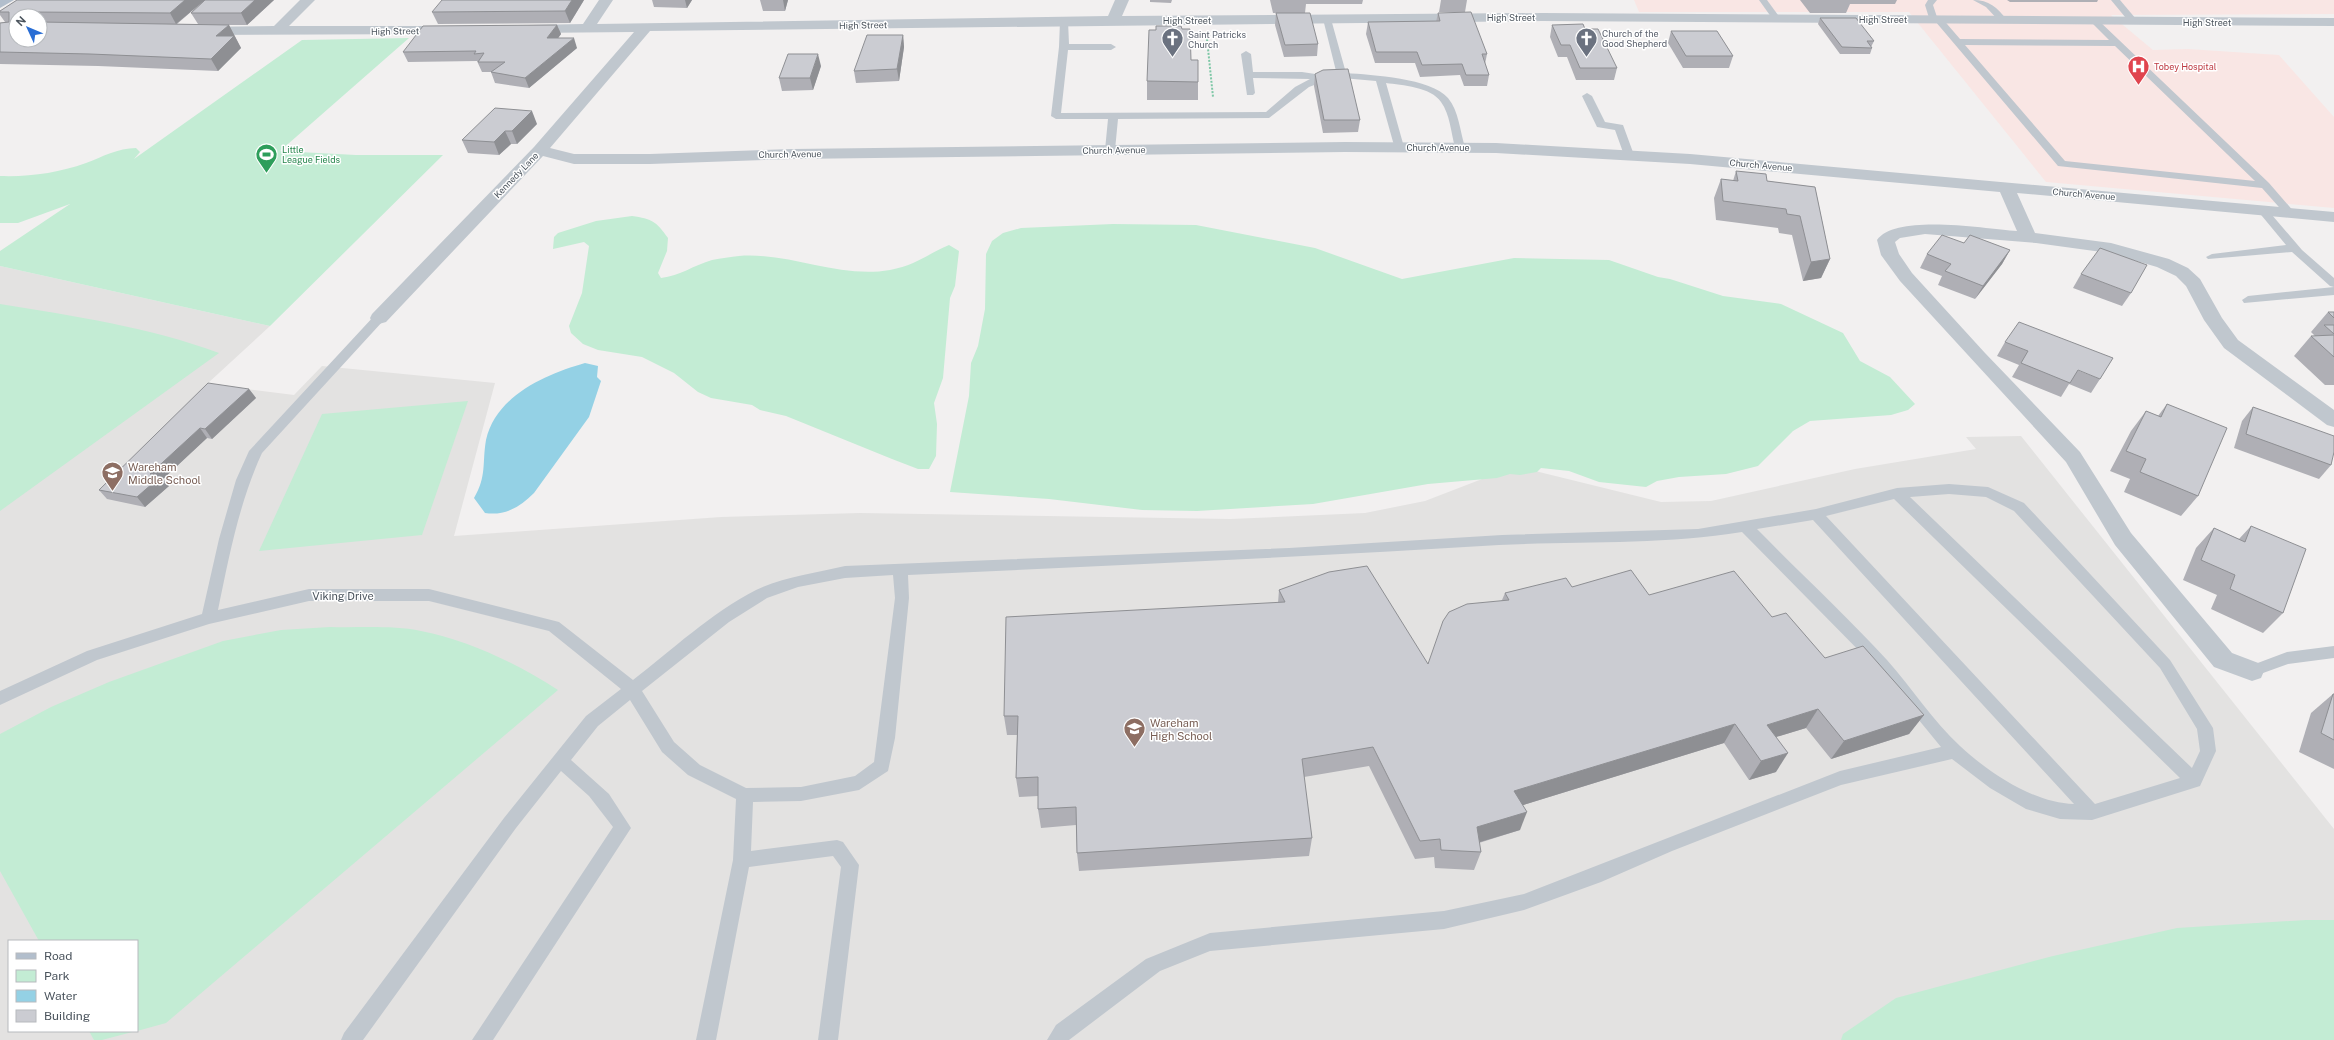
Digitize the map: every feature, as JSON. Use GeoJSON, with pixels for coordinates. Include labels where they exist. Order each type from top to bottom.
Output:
{"type":"FeatureCollection","features":[{"type":"Feature","properties":{"kind":"main road"},"geometry":{"type":"LineString","coordinates":[[0,4],[7,0]]}},
{"type":"Feature","properties":{"kind":"street"},"geometry":{"type":"LineString","coordinates":[[277,31],[308,0]]}},
{"type":"Feature","properties":{"kind":"street"},"geometry":{"type":"LineString","coordinates":[[587,28],[606,0]]}},
{"type":"Feature","properties":{"kind":"street"},"geometry":{"type":"LineString","coordinates":[[1113,21],[1122,0]]}},
{"type":"Feature","properties":{"kind":"street","name":"High Street"},"geometry":{"type":"LineString","coordinates":[[514,30],[1064,21],[1327,19],[1390,12],[1777,19],[2334,22]]}},
{"type":"Feature","properties":{"kind":"street","name":"Kennedy Lane"},"geometry":{"type":"LineString","coordinates":[[379,318],[540,150],[563,121],[646,27]]}},
{"type":"Feature","properties":{"kind":"street","name":"High Street"},"geometry":{"type":"LineString","coordinates":[[187,31],[460,30]]}},
{"type":"Feature","properties":{"kind":"street","name":"Church Avenue"},"geometry":{"type":"LineString","coordinates":[[540,150],[574,159],[650,159],[793,154],[1460,147],[1628,155],[2334,217]]}},
{"type":"Feature","properties":{"kind":"street"},"geometry":{"type":"LineString","coordinates":[[2006,187],[2028,237]]}},
{"type":"Feature","properties":{"kind":"street"},"geometry":{"type":"LineString","coordinates":[[2252,671],[2224,660],[2123,539],[2073,457],[1978,358],[1906,277],[1886,245],[1886,240],[1895,233],[1917,229],[2028,237],[2117,250],[2152,259],[2182,272],[2194,283],[2213,320],[2231,344],[2334,420]]}},
{"type":"Feature","properties":{"kind":"lane"},"geometry":{"type":"LineString","coordinates":[[1764,0],[1777,19]]}},
{"type":"Feature","properties":{"kind":"lane"},"geometry":{"type":"LineString","coordinates":[[1933,0],[1929,5],[1936,19],[1958,42],[2062,164],[2265,185]]}},
{"type":"Feature","properties":{"kind":"lane"},"geometry":{"type":"LineString","coordinates":[[1977,0],[1989,5],[2003,20]]}},
{"type":"Feature","properties":{"kind":"lane"},"geometry":{"type":"LineString","coordinates":[[2115,0],[2133,21]]}},
{"type":"Feature","properties":{"kind":"lane"},"geometry":{"type":"LineString","coordinates":[[1327,19],[1342,74]]}},
{"type":"Feature","properties":{"kind":"lane"},"geometry":{"type":"LineString","coordinates":[[1064,21],[1064,47],[1056,116],[1269,115],[1301,86],[1318,77]]}},
{"type":"Feature","properties":{"kind":"lane"},"geometry":{"type":"LineString","coordinates":[[2094,21],[2265,185],[2290,213]]}},
{"type":"Feature","properties":{"kind":"lane"},"geometry":{"type":"LineString","coordinates":[[1958,42],[2117,43]]}},
{"type":"Feature","properties":{"kind":"lane"},"geometry":{"type":"LineString","coordinates":[[1064,47],[1111,47]]}},
{"type":"Feature","properties":{"kind":"lane"},"geometry":{"type":"LineString","coordinates":[[1246,54],[1250,93]]}},
{"type":"Feature","properties":{"kind":"lane"},"geometry":{"type":"LineString","coordinates":[[1248,76],[1302,74],[1318,77],[1342,74],[1437,91],[1445,99],[1460,147]]}},
{"type":"Feature","properties":{"kind":"lane"},"geometry":{"type":"LineString","coordinates":[[1380,80],[1399,147]]}},
{"type":"Feature","properties":{"kind":"lane"},"geometry":{"type":"LineString","coordinates":[[1587,96],[1602,125],[1619,127],[1628,155]]}},
{"type":"Feature","properties":{"kind":"lane"},"geometry":{"type":"LineString","coordinates":[[1110,150],[1113,116]]}},
{"type":"Feature","properties":{"kind":"lane"},"geometry":{"type":"LineString","coordinates":[[2262,210],[2294,248],[2334,284]]}},
{"type":"Feature","properties":{"kind":"lane"},"geometry":{"type":"LineString","coordinates":[[2212,257],[2294,248]]}},
{"type":"Feature","properties":{"kind":"lane"},"geometry":{"type":"LineString","coordinates":[[2248,300],[2334,291]]}},
{"type":"Feature","properties":{"kind":"lane"},"geometry":{"type":"LineString","coordinates":[[209,618],[226,539],[238,495],[256,451],[379,318]]}},
{"type":"Feature","properties":{"kind":"lane"},"geometry":{"type":"LineString","coordinates":[[351,1040],[510,823],[592,721],[631,688],[724,618],[762,594],[797,582],[845,572],[1289,553],[1502,540],[1698,534],[1816,514],[1897,493],[1949,489],[1988,492],[2019,507],[2164,664],[2205,728],[2208,751],[2194,781],[2092,812],[2060,811],[2032,804],[1996,783],[1954,751],[1882,665],[1746,527]]}},
{"type":"Feature","properties":{"kind":"lane"},"geometry":{"type":"LineString","coordinates":[[1897,493],[2194,781]]}},
{"type":"Feature","properties":{"kind":"lane"},"geometry":{"type":"LineString","coordinates":[[1816,514],[2092,812]]}},
{"type":"Feature","properties":{"kind":"lane"},"geometry":{"type":"LineString","coordinates":[[706,1040],[742,860],[745,795],[801,794],[859,783],[882,766],[888,738],[902,598],[900,569]]}},
{"type":"Feature","properties":{"kind":"lane","name":"Viking Drive"},"geometry":{"type":"LineString","coordinates":[[0,698],[92,655],[209,618],[309,595],[429,595],[554,626],[631,688],[668,747],[694,770],[745,795]]}},
{"type":"Feature","properties":{"kind":"lane"},"geometry":{"type":"LineString","coordinates":[[2252,671],[2287,658],[2334,652]]}},
{"type":"Feature","properties":{"kind":"lane"},"geometry":{"type":"LineString","coordinates":[[1057,1040],[1063,1032],[1154,965],[1210,942],[1444,920],[1524,902],[1596,876],[1666,844],[1840,778],[1954,751]]}},
{"type":"Feature","properties":{"kind":"lane"},"geometry":{"type":"LineString","coordinates":[[482,1040],[622,828],[614,812],[582,777],[560,761]]}},
{"type":"Feature","properties":{"kind":"lane"},"geometry":{"type":"LineString","coordinates":[[742,860],[837,848],[850,865],[828,1040]]}},
{"type":"Feature","properties":{"kind":"path"},"geometry":{"type":"LineString","coordinates":[[1205,20],[1214,116]]}},
{"type":"Feature","properties":{"kind":"shaded area","name":"Tobey Hospital"},"geometry":{"type":"Polygon","coordinates":[[[1634,0],[2334,0],[2334,14],[2111,15],[2153,50],[2188,49],[2279,55],[2334,117],[2334,208],[2046,182],[1909,12],[1639,12],[1634,0]]]}},
{"type":"Feature","properties":{"kind":"shaded area","name":"Wareham High School"},"geometry":{"type":"Polygon","coordinates":[[[0,266],[270,326],[207,384],[294,395],[322,366],[495,383],[454,536],[721,517],[860,513],[1230,519],[1365,513],[1425,501],[1508,469],[1527,469],[1661,502],[1711,501],[1855,469],[1976,449],[1966,437],[2021,436],[2334,829],[2334,1040],[0,1040],[0,266]]]}},
{"type":"Feature","properties":{"kind":"green space","name":"Little League Fields"},"geometry":{"type":"Polygon","coordinates":[[[409,38],[280,151],[356,155],[443,155],[270,326],[0,266],[0,251],[70,204],[18,223],[0,223],[0,176],[22,176],[54,172],[129,148],[136,148],[140,152],[134,159],[302,40],[409,38]]]}},
{"type":"Feature","properties":{"kind":"green space"},"geometry":{"type":"Polygon","coordinates":[[[632,216],[644,218],[657,224],[668,238],[667,251],[658,273],[661,278],[681,273],[712,260],[739,256],[777,258],[852,271],[871,272],[899,268],[949,245],[959,251],[955,286],[950,298],[943,378],[934,403],[937,424],[936,456],[929,469],[918,469],[786,416],[760,410],[752,405],[711,398],[698,392],[674,373],[642,357],[598,350],[583,344],[571,333],[569,326],[582,293],[589,246],[584,242],[553,249],[554,237],[558,233],[596,221],[632,216]]]}},
{"type":"Feature","properties":{"kind":"green space"},"geometry":{"type":"Polygon","coordinates":[[[1113,224],[1196,225],[1315,248],[1402,279],[1514,258],[1609,260],[1658,277],[1670,279],[1723,296],[1781,304],[1843,333],[1860,361],[1890,377],[1915,404],[1908,410],[1891,415],[1810,421],[1793,431],[1758,466],[1726,474],[1679,477],[1657,481],[1646,487],[1599,482],[1569,471],[1541,468],[1537,472],[1520,475],[1510,474],[1497,478],[1428,484],[1313,504],[1197,511],[1142,510],[1049,499],[950,492],[969,396],[971,363],[978,346],[985,309],[986,254],[992,241],[1003,233],[1021,228],[1113,224]]]}},
{"type":"Feature","properties":{"kind":"green space"},"geometry":{"type":"Polygon","coordinates":[[[0,304],[138,329],[193,344],[219,353],[0,511],[0,304]]]}},
{"type":"Feature","properties":{"kind":"green space"},"geometry":{"type":"Polygon","coordinates":[[[468,401],[422,535],[259,551],[322,414],[468,401]]]}},
{"type":"Feature","properties":{"kind":"green space"},"geometry":{"type":"Polygon","coordinates":[[[330,627],[376,627],[421,631],[439,635],[492,654],[526,671],[558,690],[166,1023],[138,1031],[138,940],[38,940],[0,871],[0,734],[51,707],[109,682],[223,641],[281,630],[330,627]]]}},
{"type":"Feature","properties":{"kind":"green space"},"geometry":{"type":"Polygon","coordinates":[[[2306,920],[2334,920],[2334,1040],[1841,1040],[1843,1034],[1896,998],[2053,956],[2177,928],[2306,920]]]}},
{"type":"Feature","properties":{"kind":"green space"},"geometry":{"type":"Polygon","coordinates":[[[90,1032],[132,1032],[102,1040],[94,1040],[90,1032]]]}},
{"type":"Feature","properties":{"kind":"water"},"geometry":{"type":"Polygon","coordinates":[[[585,363],[598,366],[597,377],[601,381],[589,417],[529,498],[506,512],[492,514],[485,513],[474,498],[481,483],[486,440],[492,424],[500,411],[512,399],[540,380],[555,373],[585,363]]]}},
{"type":"Feature","properties":{"kind":"building"},"geometry":{"type":"Polygon","coordinates":[[[17,0],[185,0],[170,13],[48,12],[48,8],[8,8],[8,12],[0,11],[17,0]]]}},
{"type":"Feature","properties":{"kind":"building"},"geometry":{"type":"Polygon","coordinates":[[[205,0],[255,0],[241,13],[191,13],[205,0]]]}},
{"type":"Feature","properties":{"kind":"building"},"geometry":{"type":"Polygon","coordinates":[[[442,0],[572,0],[565,11],[432,12],[442,0]]]}},
{"type":"Feature","properties":{"kind":"building"},"geometry":{"type":"Polygon","coordinates":[[[1471,12],[1487,54],[1482,54],[1489,75],[1466,75],[1462,64],[1422,65],[1417,52],[1376,52],[1368,22],[1440,21],[1438,13],[1471,12]]]}},
{"type":"Feature","properties":{"kind":"building"},"geometry":{"type":"Polygon","coordinates":[[[1276,13],[1310,13],[1318,44],[1285,45],[1276,13]]]}},
{"type":"Feature","properties":{"kind":"building"},"geometry":{"type":"Polygon","coordinates":[[[1820,18],[1856,18],[1874,41],[1867,41],[1872,48],[1842,47],[1820,18]]]}},
{"type":"Feature","properties":{"kind":"building"},"geometry":{"type":"Polygon","coordinates":[[[8,22],[8,48],[48,48],[48,22],[229,25],[216,36],[234,36],[211,59],[0,52],[0,23],[8,22]]]}},
{"type":"Feature","properties":{"kind":"building"},"geometry":{"type":"Polygon","coordinates":[[[1583,24],[1585,29],[1598,29],[1617,68],[1580,68],[1570,45],[1561,45],[1552,25],[1583,24]]]}},
{"type":"Feature","properties":{"kind":"building"},"geometry":{"type":"Polygon","coordinates":[[[557,25],[547,38],[574,38],[525,78],[491,72],[505,62],[478,62],[484,53],[474,54],[476,51],[403,52],[423,26],[557,25]]]}},
{"type":"Feature","properties":{"kind":"building"},"geometry":{"type":"Polygon","coordinates":[[[1156,26],[1181,26],[1182,29],[1190,29],[1191,60],[1198,60],[1198,82],[1147,81],[1149,30],[1156,30],[1156,26]]]}},
{"type":"Feature","properties":{"kind":"building"},"geometry":{"type":"Polygon","coordinates":[[[1671,31],[1717,31],[1733,56],[1686,56],[1671,31]]]}},
{"type":"Feature","properties":{"kind":"building"},"geometry":{"type":"Polygon","coordinates":[[[867,35],[903,35],[897,69],[854,71],[867,35]]]}},
{"type":"Feature","properties":{"kind":"building"},"geometry":{"type":"Polygon","coordinates":[[[788,54],[818,54],[810,78],[779,78],[788,54]]]}},
{"type":"Feature","properties":{"kind":"building"},"geometry":{"type":"Polygon","coordinates":[[[1348,69],[1360,120],[1324,120],[1315,74],[1323,70],[1348,69]]]}},
{"type":"Feature","properties":{"kind":"building"},"geometry":{"type":"Polygon","coordinates":[[[495,108],[532,111],[512,131],[505,131],[494,142],[462,140],[495,108]]]}},
{"type":"Feature","properties":{"kind":"building"},"geometry":{"type":"Polygon","coordinates":[[[1736,171],[1766,174],[1767,181],[1815,187],[1830,259],[1811,262],[1800,216],[1787,214],[1786,209],[1723,201],[1721,179],[1738,181],[1736,171]]]}},
{"type":"Feature","properties":{"kind":"building"},"geometry":{"type":"Polygon","coordinates":[[[1942,235],[1964,243],[1970,235],[2010,250],[1983,286],[1945,271],[1951,264],[1927,254],[1942,235]]]}},
{"type":"Feature","properties":{"kind":"building"},"geometry":{"type":"Polygon","coordinates":[[[2100,248],[2147,265],[2131,293],[2081,274],[2100,248]]]}},
{"type":"Feature","properties":{"kind":"building"},"geometry":{"type":"Polygon","coordinates":[[[2328,312],[2334,312],[2334,318],[2328,312]]]}},
{"type":"Feature","properties":{"kind":"building"},"geometry":{"type":"Polygon","coordinates":[[[2019,322],[2113,358],[2100,379],[2078,370],[2070,383],[2021,363],[2028,351],[2005,342],[2019,322]]]}},
{"type":"Feature","properties":{"kind":"building"},"geometry":{"type":"Polygon","coordinates":[[[2324,325],[2334,325],[2334,334],[2324,325]]]}},
{"type":"Feature","properties":{"kind":"building"},"geometry":{"type":"Polygon","coordinates":[[[2334,335],[2334,357],[2311,336],[2334,335]]]}},
{"type":"Feature","properties":{"kind":"building"},"geometry":{"type":"Polygon","coordinates":[[[208,383],[249,389],[205,429],[200,428],[150,474],[161,476],[137,497],[99,490],[208,383]]]}},
{"type":"Feature","properties":{"kind":"building"},"geometry":{"type":"Polygon","coordinates":[[[2167,404],[2227,428],[2198,496],[2140,472],[2146,459],[2126,451],[2146,411],[2161,417],[2167,404]]]}},
{"type":"Feature","properties":{"kind":"building"},"geometry":{"type":"Polygon","coordinates":[[[2253,407],[2334,436],[2334,452],[2331,465],[2246,434],[2253,407]]]}},
{"type":"Feature","properties":{"kind":"building"},"geometry":{"type":"Polygon","coordinates":[[[2251,526],[2306,549],[2283,613],[2230,589],[2235,575],[2201,560],[2214,528],[2245,542],[2251,526]]]}},
{"type":"Feature","properties":{"kind":"building"},"geometry":{"type":"Polygon","coordinates":[[[1367,566],[1428,664],[1443,621],[1449,612],[1467,604],[1509,600],[1505,593],[1566,578],[1572,587],[1631,570],[1649,595],[1734,571],[1772,617],[1786,613],[1825,658],[1863,646],[1924,715],[1844,741],[1818,709],[1767,725],[1788,753],[1761,761],[1735,724],[1514,791],[1527,812],[1477,827],[1481,852],[1441,850],[1440,839],[1420,841],[1373,747],[1302,759],[1312,838],[1077,853],[1076,807],[1038,809],[1038,777],[1016,778],[1018,716],[1004,716],[1006,617],[1285,602],[1279,590],[1329,572],[1367,566]]]}},
{"type":"Feature","properties":{"kind":"building"},"geometry":{"type":"Polygon","coordinates":[[[2334,694],[2334,740],[2321,733],[2334,694]]]}},
{"type":"Feature","properties":{"kind":"place","name":"Saint Patricks Church"},"geometry":{"type":"Point","coordinates":[1172,58]}},
{"type":"Feature","properties":{"kind":"place","name":"Church of the Good Shepherd"},"geometry":{"type":"Point","coordinates":[1586,58]}},
{"type":"Feature","properties":{"kind":"place","name":"Tobey Hospital"},"geometry":{"type":"Point","coordinates":[2138,86]}},
{"type":"Feature","properties":{"kind":"place","name":"Little League Fields"},"geometry":{"type":"Point","coordinates":[267,174]}},
{"type":"Feature","properties":{"kind":"place","name":"Wareham Middle School"},"geometry":{"type":"Point","coordinates":[112,492]}},
{"type":"Feature","properties":{"kind":"place","name":"Wareham High School"},"geometry":{"type":"Point","coordinates":[1135,748]}}]}
